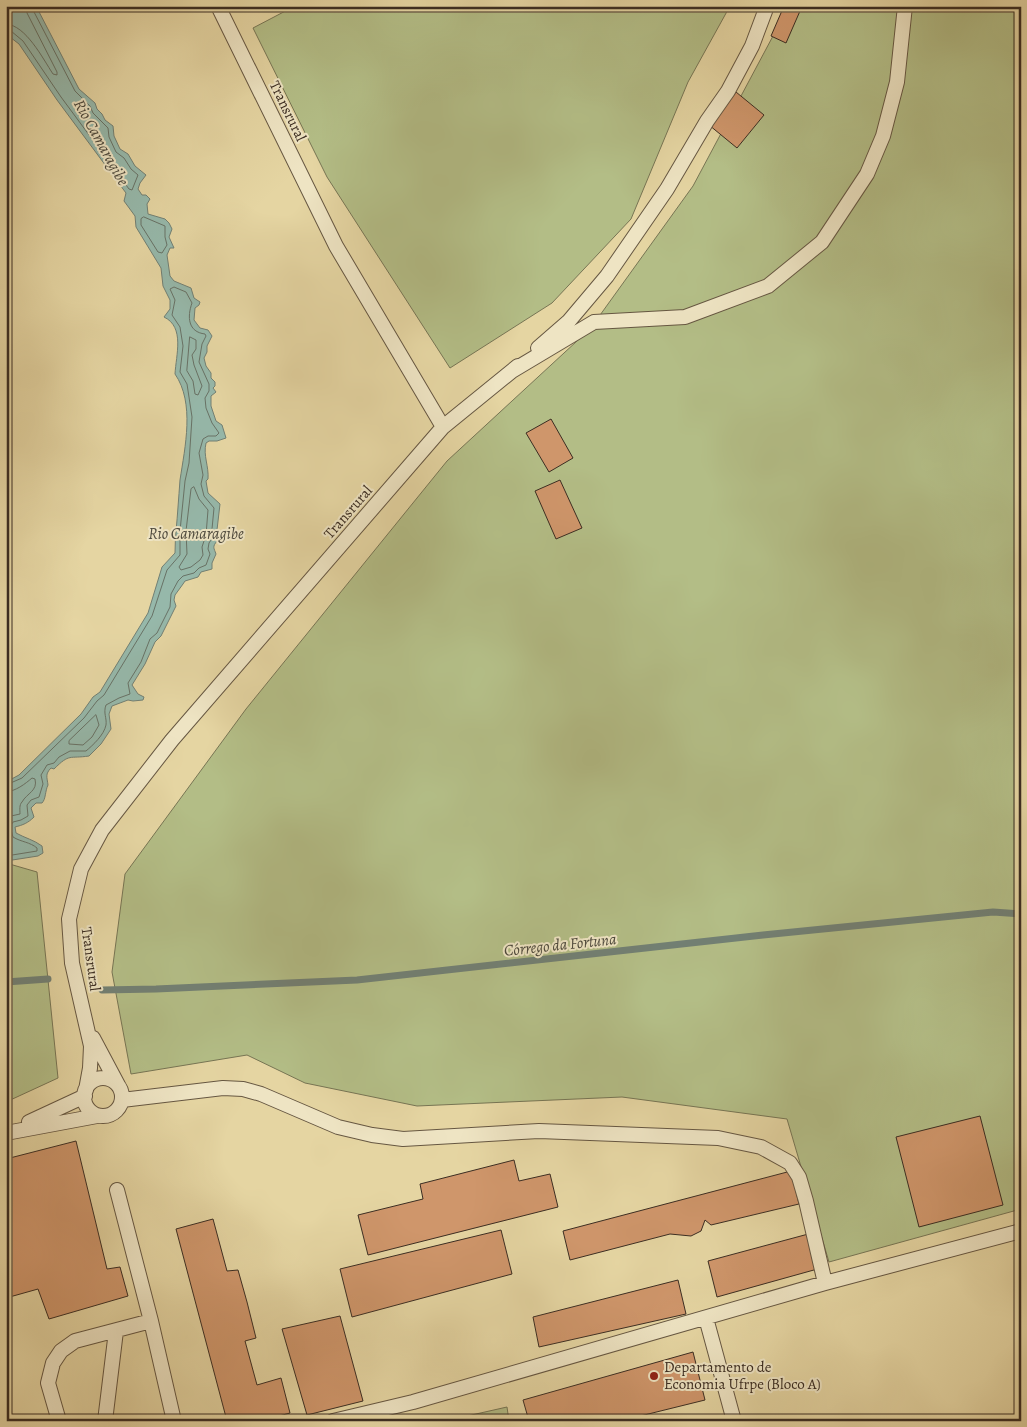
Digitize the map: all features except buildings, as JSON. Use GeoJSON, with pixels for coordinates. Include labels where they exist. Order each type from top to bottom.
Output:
{"type":"FeatureCollection","features":[{"type":"Feature","properties":{"kind":"lane","name":"Transrural"},"geometry":{"type":"LineString","coordinates":[[85,1093],[90,1068],[91,1046],[72,963],[69,919],[81,869],[102,830],[172,740],[444,427],[336,246],[218,6]]}},
{"type":"Feature","properties":{"kind":"lane"},"geometry":{"type":"LineString","coordinates":[[444,427],[569,321],[613,268],[667,189],[707,121],[728,91],[752,46],[767,6]]}},
{"type":"Feature","properties":{"kind":"lane"},"geometry":{"type":"LineString","coordinates":[[512,371],[594,322],[685,316],[768,286],[822,242],[867,174],[883,136],[897,82],[905,6]]}},
{"type":"Feature","properties":{"kind":"lane","name":"Transrural"},"geometry":{"type":"LineString","coordinates":[[87,1026],[121,1094]]}},
{"type":"Feature","properties":{"kind":"lane"},"geometry":{"type":"LineString","coordinates":[[100,1079],[112,1081],[121,1094],[118,1110],[108,1116],[98,1116],[6,1132],[67,1106],[85,1093],[89,1084],[100,1079]]}},
{"type":"Feature","properties":{"kind":"lane"},"geometry":{"type":"LineString","coordinates":[[121,1094],[223,1088],[243,1089],[261,1094],[338,1126],[372,1135],[403,1139],[539,1131],[718,1138],[761,1147],[790,1163],[799,1177],[825,1283]]}},
{"type":"Feature","properties":{"kind":"lane"},"geometry":{"type":"LineString","coordinates":[[85,1093],[88,1108],[98,1116]]}},
{"type":"Feature","properties":{"kind":"lane"},"geometry":{"type":"LineString","coordinates":[[117,1190],[151,1321],[174,1421]]}},
{"type":"Feature","properties":{"kind":"lane"},"geometry":{"type":"LineString","coordinates":[[333,1421],[413,1402],[825,1283],[1021,1230]]}},
{"type":"Feature","properties":{"kind":"lane"},"geometry":{"type":"LineString","coordinates":[[706,1318],[734,1421]]}},
{"type":"Feature","properties":{"kind":"lane"},"geometry":{"type":"LineString","coordinates":[[59,1421],[48,1383],[53,1363],[61,1351],[75,1341],[151,1321]]}},
{"type":"Feature","properties":{"kind":"lane"},"geometry":{"type":"LineString","coordinates":[[105,1421],[116,1331]]}},
{"type":"Feature","properties":{"kind":"green space"},"geometry":{"type":"Polygon","coordinates":[[[295,6],[730,6],[688,82],[631,219],[552,303],[450,368],[327,177],[253,28],[295,6]]]}},
{"type":"Feature","properties":{"kind":"green space"},"geometry":{"type":"Polygon","coordinates":[[[789,6],[1021,6],[1021,1209],[829,1262],[787,1119],[622,1097],[417,1106],[305,1083],[247,1055],[131,1074],[112,972],[125,874],[246,709],[447,461],[590,329],[693,186],[789,6]]]}},
{"type":"Feature","properties":{"kind":"green space"},"geometry":{"type":"Polygon","coordinates":[[[6,863],[37,872],[58,1078],[6,1102],[6,863]]]}},
{"type":"Feature","properties":{"kind":"green space"},"geometry":{"type":"Polygon","coordinates":[[[507,1407],[509,1421],[445,1421],[507,1407]]]}},
{"type":"Feature","properties":{"kind":"water","name":"Rio Camaragibe"},"geometry":{"type":"Polygon","coordinates":[[[6,6],[36,6],[79,89],[95,103],[105,120],[113,126],[114,136],[120,149],[128,154],[135,166],[146,175],[138,189],[142,195],[146,195],[150,199],[147,204],[148,214],[165,219],[172,229],[169,237],[174,248],[170,248],[167,255],[170,276],[174,281],[191,288],[194,298],[200,302],[195,308],[194,320],[200,328],[208,330],[212,336],[204,358],[206,366],[211,373],[211,378],[215,382],[213,388],[216,392],[211,396],[211,406],[216,421],[222,425],[226,438],[209,441],[206,443],[205,448],[208,493],[220,504],[217,530],[220,541],[217,541],[214,546],[216,554],[212,563],[212,569],[201,572],[198,577],[185,581],[175,595],[176,606],[132,685],[138,694],[144,697],[143,700],[128,700],[112,706],[109,714],[111,729],[101,744],[89,756],[70,758],[54,769],[51,768],[47,774],[48,785],[42,803],[36,803],[31,808],[34,817],[25,824],[15,827],[16,833],[42,846],[43,853],[38,856],[6,861],[6,782],[19,775],[81,714],[93,697],[100,692],[148,613],[162,567],[175,553],[187,412],[185,398],[175,374],[177,334],[175,327],[164,317],[170,309],[170,300],[163,286],[161,268],[136,227],[135,216],[124,201],[126,193],[57,100],[19,44],[6,34],[6,6]]]}},
{"type":"Feature","properties":{"kind":"waterway","name":"Córrego da Fortuna"},"geometry":{"type":"LineString","coordinates":[[102,990],[357,980],[763,935],[993,912],[1021,914]]}},
{"type":"Feature","properties":{"kind":"waterway","name":"Córrego da Fortuna"},"geometry":{"type":"LineString","coordinates":[[6,982],[48,979]]}},
{"type":"Feature","properties":{"kind":"place","name":"Departamento de Economia Ufrpe (Bloco A)"},"geometry":{"type":"Point","coordinates":[654,1376]}}]}
